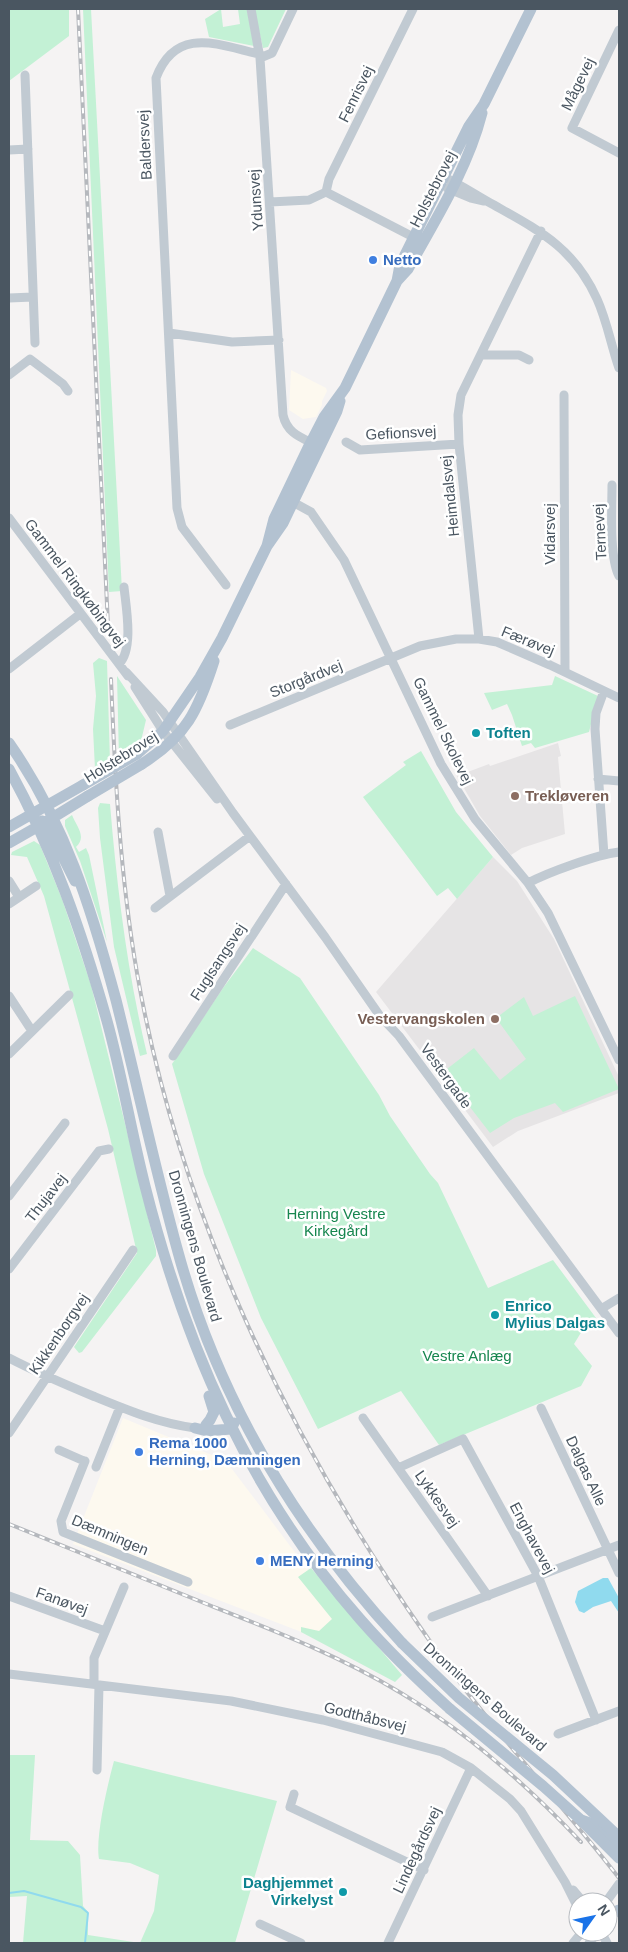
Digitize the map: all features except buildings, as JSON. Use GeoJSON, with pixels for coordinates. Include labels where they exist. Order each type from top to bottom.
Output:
{"type":"FeatureCollection","features":[{"type":"Feature","properties":{"kind":"main road","name":"Holstebrovej"},"geometry":{"type":"LineString","coordinates":[[171,731],[222,638],[267,546],[283,523],[289,500],[315,445],[324,418],[342,392],[397,281],[408,269],[418,240],[448,182],[470,126],[484,104],[531,9]]}},
{"type":"Feature","properties":{"kind":"main road","name":"Holstebrovej"},"geometry":{"type":"LineString","coordinates":[[448,182],[469,153],[478,129],[484,104]]}},
{"type":"Feature","properties":{"kind":"main road","name":"Holstebrovej"},"geometry":{"type":"LineString","coordinates":[[43,816],[140,759],[171,731],[191,720],[201,701],[222,638]]}},
{"type":"Feature","properties":{"kind":"main road","name":"Dronningens Boulevard"},"geometry":{"type":"LineString","coordinates":[[9,743],[71,876],[87,899],[104,956],[168,1213],[192,1297],[218,1367],[244,1422],[274,1476],[345,1579],[402,1643],[459,1698],[554,1775],[619,1837]]}},
{"type":"Feature","properties":{"kind":"main road"},"geometry":{"type":"LineString","coordinates":[[9,758],[43,816]]}},
{"type":"Feature","properties":{"kind":"main road","name":"Dronningens Boulevard"},"geometry":{"type":"LineString","coordinates":[[9,769],[43,816],[62,881],[88,957],[107,1022],[144,1184],[162,1250],[188,1330],[204,1371],[262,1484],[283,1518],[334,1588],[391,1653],[450,1709],[581,1820],[619,1858]]}},
{"type":"Feature","properties":{"kind":"main road"},"geometry":{"type":"LineString","coordinates":[[9,827],[43,816]]}},
{"type":"Feature","properties":{"kind":"main road"},"geometry":{"type":"LineString","coordinates":[[9,836],[43,816]]}},
{"type":"Feature","properties":{"kind":"main road"},"geometry":{"type":"LineString","coordinates":[[9,843],[43,816]]}},
{"type":"Feature","properties":{"kind":"main road"},"geometry":{"type":"LineString","coordinates":[[192,1297],[196,1326],[234,1416],[231,1425]]}},
{"type":"Feature","properties":{"kind":"main road"},"geometry":{"type":"LineString","coordinates":[[200,1426],[210,1420],[214,1412],[203,1382],[204,1371]]}},
{"type":"Feature","properties":{"kind":"main road"},"geometry":{"type":"LineString","coordinates":[[200,1426],[231,1425],[242,1432],[262,1466],[274,1476]]}},
{"type":"Feature","properties":{"kind":"main road"},"geometry":{"type":"LineString","coordinates":[[581,1820],[596,1825],[619,1849]]}},
{"type":"Feature","properties":{"kind":"street","name":"Ydunsvej"},"geometry":{"type":"LineString","coordinates":[[251,9],[260,56],[284,422],[290,431],[315,445]]}},
{"type":"Feature","properties":{"kind":"street"},"geometry":{"type":"LineString","coordinates":[[260,56],[272,53],[293,9]]}},
{"type":"Feature","properties":{"kind":"street","name":"Fenrisvej"},"geometry":{"type":"LineString","coordinates":[[326,192],[329,179],[413,9]]}},
{"type":"Feature","properties":{"kind":"street","name":"Mågevej"},"geometry":{"type":"LineString","coordinates":[[619,30],[572,128],[619,153]]}},
{"type":"Feature","properties":{"kind":"street","name":"Baldersvej"},"geometry":{"type":"LineString","coordinates":[[226,585],[186,534],[179,517],[174,464],[156,78],[166,58],[185,45],[206,42],[260,56]]}},
{"type":"Feature","properties":{"kind":"street"},"geometry":{"type":"LineString","coordinates":[[23,81],[28,149],[35,343]]}},
{"type":"Feature","properties":{"kind":"street"},"geometry":{"type":"LineString","coordinates":[[9,150],[28,149]]}},
{"type":"Feature","properties":{"kind":"street"},"geometry":{"type":"LineString","coordinates":[[448,182],[471,198],[491,203],[541,231],[569,256],[589,283],[601,310],[619,368]]}},
{"type":"Feature","properties":{"kind":"street"},"geometry":{"type":"LineString","coordinates":[[270,202],[309,200],[326,192],[418,240]]}},
{"type":"Feature","properties":{"kind":"street","name":"Heimdalsvej"},"geometry":{"type":"LineString","coordinates":[[479,639],[459,444],[458,415],[461,395],[541,231]]}},
{"type":"Feature","properties":{"kind":"street"},"geometry":{"type":"LineString","coordinates":[[9,298],[33,297]]}},
{"type":"Feature","properties":{"kind":"street"},"geometry":{"type":"LineString","coordinates":[[169,332],[232,342],[279,340]]}},
{"type":"Feature","properties":{"kind":"street"},"geometry":{"type":"LineString","coordinates":[[481,355],[519,354],[529,360]]}},
{"type":"Feature","properties":{"kind":"street"},"geometry":{"type":"LineString","coordinates":[[9,374],[30,359],[68,391]]}},
{"type":"Feature","properties":{"kind":"street","name":"Vidarsvej"},"geometry":{"type":"LineString","coordinates":[[564,395],[565,672]]}},
{"type":"Feature","properties":{"kind":"street","name":"Gefionsvej"},"geometry":{"type":"LineString","coordinates":[[346,442],[360,450],[459,444]]}},
{"type":"Feature","properties":{"kind":"street","name":"Ternevej"},"geometry":{"type":"LineString","coordinates":[[612,485],[613,547],[616,570],[619,576]]}},
{"type":"Feature","properties":{"kind":"street","name":"Gammel Skolevej"},"geometry":{"type":"LineString","coordinates":[[289,500],[311,512],[344,560],[441,764],[460,798],[475,819],[528,884],[548,913],[619,1060]]}},
{"type":"Feature","properties":{"kind":"street","name":"Gammel Ringkøbingvej"},"geometry":{"type":"LineString","coordinates":[[9,518],[119,664],[164,712],[171,731]]}},
{"type":"Feature","properties":{"kind":"street","name":"Gammel Ringkøbingvej"},"geometry":{"type":"LineString","coordinates":[[119,664],[123,660],[128,648],[124,587]]}},
{"type":"Feature","properties":{"kind":"street"},"geometry":{"type":"LineString","coordinates":[[9,668],[80,614]]}},
{"type":"Feature","properties":{"kind":"street","name":"Færøvej"},"geometry":{"type":"LineString","coordinates":[[392,658],[430,643],[456,639],[479,639],[497,642],[619,698]]}},
{"type":"Feature","properties":{"kind":"street","name":"Storgårdvej"},"geometry":{"type":"LineString","coordinates":[[230,725],[392,658]]}},
{"type":"Feature","properties":{"kind":"street"},"geometry":{"type":"LineString","coordinates":[[604,691],[596,713],[594,729],[604,855]]}},
{"type":"Feature","properties":{"kind":"street","name":"Vestergade"},"geometry":{"type":"LineString","coordinates":[[171,731],[216,798],[233,813],[380,1016],[399,1036],[619,1333]]}},
{"type":"Feature","properties":{"kind":"street"},"geometry":{"type":"LineString","coordinates":[[598,779],[619,781]]}},
{"type":"Feature","properties":{"kind":"street"},"geometry":{"type":"LineString","coordinates":[[158,832],[170,896]]}},
{"type":"Feature","properties":{"kind":"street"},"geometry":{"type":"LineString","coordinates":[[155,908],[250,836]]}},
{"type":"Feature","properties":{"kind":"street"},"geometry":{"type":"LineString","coordinates":[[528,884],[538,878],[604,855],[619,852]]}},
{"type":"Feature","properties":{"kind":"street"},"geometry":{"type":"LineString","coordinates":[[9,881],[19,897]]}},
{"type":"Feature","properties":{"kind":"street","name":"Fuglsangsvej"},"geometry":{"type":"LineString","coordinates":[[173,1056],[286,884]]}},
{"type":"Feature","properties":{"kind":"street"},"geometry":{"type":"LineString","coordinates":[[9,904],[36,886]]}},
{"type":"Feature","properties":{"kind":"street"},"geometry":{"type":"LineString","coordinates":[[9,1054],[69,994]]}},
{"type":"Feature","properties":{"kind":"street"},"geometry":{"type":"LineString","coordinates":[[9,996],[32,1031]]}},
{"type":"Feature","properties":{"kind":"street"},"geometry":{"type":"LineString","coordinates":[[9,1196],[65,1122]]}},
{"type":"Feature","properties":{"kind":"street","name":"Thujavej"},"geometry":{"type":"LineString","coordinates":[[9,1269],[99,1151],[109,1149]]}},
{"type":"Feature","properties":{"kind":"street","name":"Kikkenborgvej"},"geometry":{"type":"LineString","coordinates":[[9,1433],[133,1250]]}},
{"type":"Feature","properties":{"kind":"street"},"geometry":{"type":"LineString","coordinates":[[601,1308],[619,1298]]}},
{"type":"Feature","properties":{"kind":"street"},"geometry":{"type":"LineString","coordinates":[[9,1358],[120,1408],[163,1422],[200,1426]]}},
{"type":"Feature","properties":{"kind":"street"},"geometry":{"type":"LineString","coordinates":[[96,1467],[120,1408]]}},
{"type":"Feature","properties":{"kind":"street","name":"Dalgas Alle"},"geometry":{"type":"LineString","coordinates":[[541,1408],[619,1573]]}},
{"type":"Feature","properties":{"kind":"street","name":"Lykkesvej"},"geometry":{"type":"LineString","coordinates":[[363,1418],[488,1596]]}},
{"type":"Feature","properties":{"kind":"street","name":"Enghavevej"},"geometry":{"type":"LineString","coordinates":[[398,1468],[464,1439],[538,1576],[596,1720]]}},
{"type":"Feature","properties":{"kind":"street","name":"Dæmningen"},"geometry":{"type":"LineString","coordinates":[[59,1450],[84,1461],[61,1521],[63,1532],[188,1582]]}},
{"type":"Feature","properties":{"kind":"street"},"geometry":{"type":"LineString","coordinates":[[432,1617],[619,1545]]}},
{"type":"Feature","properties":{"kind":"street"},"geometry":{"type":"LineString","coordinates":[[97,1770],[97,1684],[94,1658],[124,1587]]}},
{"type":"Feature","properties":{"kind":"street","name":"Fanøvej"},"geometry":{"type":"LineString","coordinates":[[9,1596],[105,1631]]}},
{"type":"Feature","properties":{"kind":"street","name":"Godthåbsvej"},"geometry":{"type":"LineString","coordinates":[[9,1674],[194,1695],[284,1711],[410,1742],[442,1752],[471,1768],[521,1811],[571,1892]]}},
{"type":"Feature","properties":{"kind":"street"},"geometry":{"type":"LineString","coordinates":[[558,1734],[619,1710]]}},
{"type":"Feature","properties":{"kind":"street","name":"Lindegårdsvej"},"geometry":{"type":"LineString","coordinates":[[388,1943],[471,1768]]}},
{"type":"Feature","properties":{"kind":"street"},"geometry":{"type":"LineString","coordinates":[[294,1794],[290,1807],[424,1870]]}},
{"type":"Feature","properties":{"kind":"street","name":"Godthåbsvej"},"geometry":{"type":"LineString","coordinates":[[566,1882],[574,1892]]}},
{"type":"Feature","properties":{"kind":"street"},"geometry":{"type":"LineString","coordinates":[[260,1924],[300,1943]]}},
{"type":"Feature","properties":{"kind":"shaded area"},"geometry":{"type":"Polygon","coordinates":[[[291,370],[326,388],[327,391],[316,417],[303,419],[289,410],[291,370]]]}},
{"type":"Feature","properties":{"kind":"shaded area","name":"Trekløveren"},"geometry":{"type":"Polygon","coordinates":[[[558,743],[561,756],[558,757],[565,834],[522,848],[511,855],[480,816],[457,776],[558,743]]]}},
{"type":"Feature","properties":{"kind":"shaded area","name":"Vestervangskolen"},"geometry":{"type":"Polygon","coordinates":[[[493,857],[517,881],[554,939],[619,1077],[619,1093],[518,1131],[493,1147],[376,992],[493,857]]]}},
{"type":"Feature","properties":{"kind":"shaded area"},"geometry":{"type":"Polygon","coordinates":[[[123,1418],[226,1461],[343,1616],[317,1638],[73,1544],[123,1418]]]}},
{"type":"Feature","properties":{"kind":"green space"},"geometry":{"type":"Polygon","coordinates":[[[9,9],[69,9],[69,36],[9,81],[9,9]]]}},
{"type":"Feature","properties":{"kind":"green space"},"geometry":{"type":"Polygon","coordinates":[[[83,9],[91,9],[122,591],[109,592],[83,9]]]}},
{"type":"Feature","properties":{"kind":"green space"},"geometry":{"type":"Polygon","coordinates":[[[221,9],[223,27],[240,24],[238,9],[247,9],[254,46],[209,37],[205,19],[221,9]]]}},
{"type":"Feature","properties":{"kind":"green space"},"geometry":{"type":"Polygon","coordinates":[[[254,9],[286,9],[268,47],[263,48],[254,9]]]}},
{"type":"Feature","properties":{"kind":"green space"},"geometry":{"type":"Polygon","coordinates":[[[99,658],[107,661],[110,762],[95,769],[93,729],[96,696],[93,663],[99,658]]]}},
{"type":"Feature","properties":{"kind":"green space"},"geometry":{"type":"Polygon","coordinates":[[[117,676],[146,720],[141,741],[119,759],[117,676]]]}},
{"type":"Feature","properties":{"kind":"green space"},"geometry":{"type":"Polygon","coordinates":[[[555,676],[598,696],[589,732],[535,748],[531,743],[522,746],[507,704],[492,710],[484,693],[552,685],[555,676]]]}},
{"type":"Feature","properties":{"kind":"green space"},"geometry":{"type":"Polygon","coordinates":[[[421,751],[456,812],[493,857],[457,899],[448,888],[437,896],[363,797],[406,765],[403,762],[421,751]]]}},
{"type":"Feature","properties":{"kind":"green space"},"geometry":{"type":"Polygon","coordinates":[[[100,803],[110,804],[124,929],[134,992],[147,1054],[140,1056],[114,947],[100,838],[98,808],[100,803]]]}},
{"type":"Feature","properties":{"kind":"green space"},"geometry":{"type":"Polygon","coordinates":[[[72,815],[81,836],[76,847],[79,852],[86,848],[89,855],[107,942],[80,861],[65,826],[65,820],[72,815]]]}},
{"type":"Feature","properties":{"kind":"green space"},"geometry":{"type":"Polygon","coordinates":[[[34,841],[40,845],[62,899],[91,985],[156,1250],[156,1256],[82,1352],[79,1353],[74,1347],[137,1253],[108,1129],[44,896],[27,857],[11,855],[12,852],[34,841]]]}},
{"type":"Feature","properties":{"kind":"green space","name":"Herning Vestre Kirkegård"},"geometry":{"type":"Polygon","coordinates":[[[253,948],[300,978],[379,1095],[390,1116],[438,1183],[488,1288],[553,1260],[596,1318],[585,1326],[574,1344],[592,1366],[581,1386],[439,1445],[401,1391],[318,1429],[261,1318],[204,1174],[172,1064],[223,988],[253,948]]]}},
{"type":"Feature","properties":{"kind":"green space"},"geometry":{"type":"Polygon","coordinates":[[[575,996],[619,1089],[563,1112],[555,1103],[514,1118],[490,1133],[443,1072],[474,1048],[500,1080],[526,1059],[496,1018],[524,997],[533,1016],[575,996]]]}},
{"type":"Feature","properties":{"kind":"green space"},"geometry":{"type":"Polygon","coordinates":[[[311,1568],[402,1675],[395,1682],[301,1632],[301,1627],[319,1631],[332,1619],[298,1577],[311,1568]]]}},
{"type":"Feature","properties":{"kind":"green space"},"geometry":{"type":"Polygon","coordinates":[[[9,1755],[35,1755],[30,1840],[68,1841],[80,1855],[83,1906],[88,1912],[88,1935],[140,1943],[23,1943],[27,1896],[9,1897],[9,1755]]]}},
{"type":"Feature","properties":{"kind":"green space"},"geometry":{"type":"Polygon","coordinates":[[[114,1761],[277,1801],[235,1943],[140,1943],[154,1911],[159,1875],[130,1863],[99,1859],[100,1824],[114,1761]]]}},
{"type":"Feature","properties":{"kind":"water"},"geometry":{"type":"Polygon","coordinates":[[[603,1578],[608,1578],[619,1598],[619,1613],[611,1601],[593,1607],[584,1613],[579,1611],[575,1602],[578,1591],[603,1578]]]}},
{"type":"Feature","properties":{"kind":"waterway"},"geometry":{"type":"LineString","coordinates":[[9,1893],[24,1891],[81,1907],[88,1913],[85,1943]]}},
{"type":"Feature","properties":{"kind":"railway"},"geometry":{"type":"LineString","coordinates":[[78,9],[108,625]]}},
{"type":"Feature","properties":{"kind":"railway"},"geometry":{"type":"LineString","coordinates":[[111,679],[122,863],[137,973],[156,1062],[180,1150],[211,1236],[246,1320],[285,1403],[329,1483],[376,1561],[449,1668],[619,1878]]}},
{"type":"Feature","properties":{"kind":"railway"},"geometry":{"type":"LineString","coordinates":[[9,1524],[283,1635],[355,1667],[401,1693],[450,1725],[518,1781],[581,1842]]}},
{"type":"Feature","properties":{"kind":"place","name":"Netto"},"geometry":{"type":"Point","coordinates":[373,260]}},
{"type":"Feature","properties":{"kind":"place","name":"Toften"},"geometry":{"type":"Point","coordinates":[476,733]}},
{"type":"Feature","properties":{"kind":"place","name":"Trekløveren"},"geometry":{"type":"Point","coordinates":[515,796]}},
{"type":"Feature","properties":{"kind":"place","name":"Vestervangskolen"},"geometry":{"type":"Point","coordinates":[495,1019]}},
{"type":"Feature","properties":{"kind":"place","name":"Enrico Mylius Dalgas"},"geometry":{"type":"Point","coordinates":[495,1315]}},
{"type":"Feature","properties":{"kind":"place","name":"Rema 1000 Herning, Dæmningen"},"geometry":{"type":"Point","coordinates":[139,1452]}},
{"type":"Feature","properties":{"kind":"place","name":"MENY Herning"},"geometry":{"type":"Point","coordinates":[260,1561]}},
{"type":"Feature","properties":{"kind":"place","name":"Daghjemmet Virkelyst"},"geometry":{"type":"Point","coordinates":[343,1892]}},
{"type":"Feature","properties":{"kind":"park label","name":"Vestre Anlæg"},"geometry":{"type":"Point","coordinates":[467,1356]}}]}
